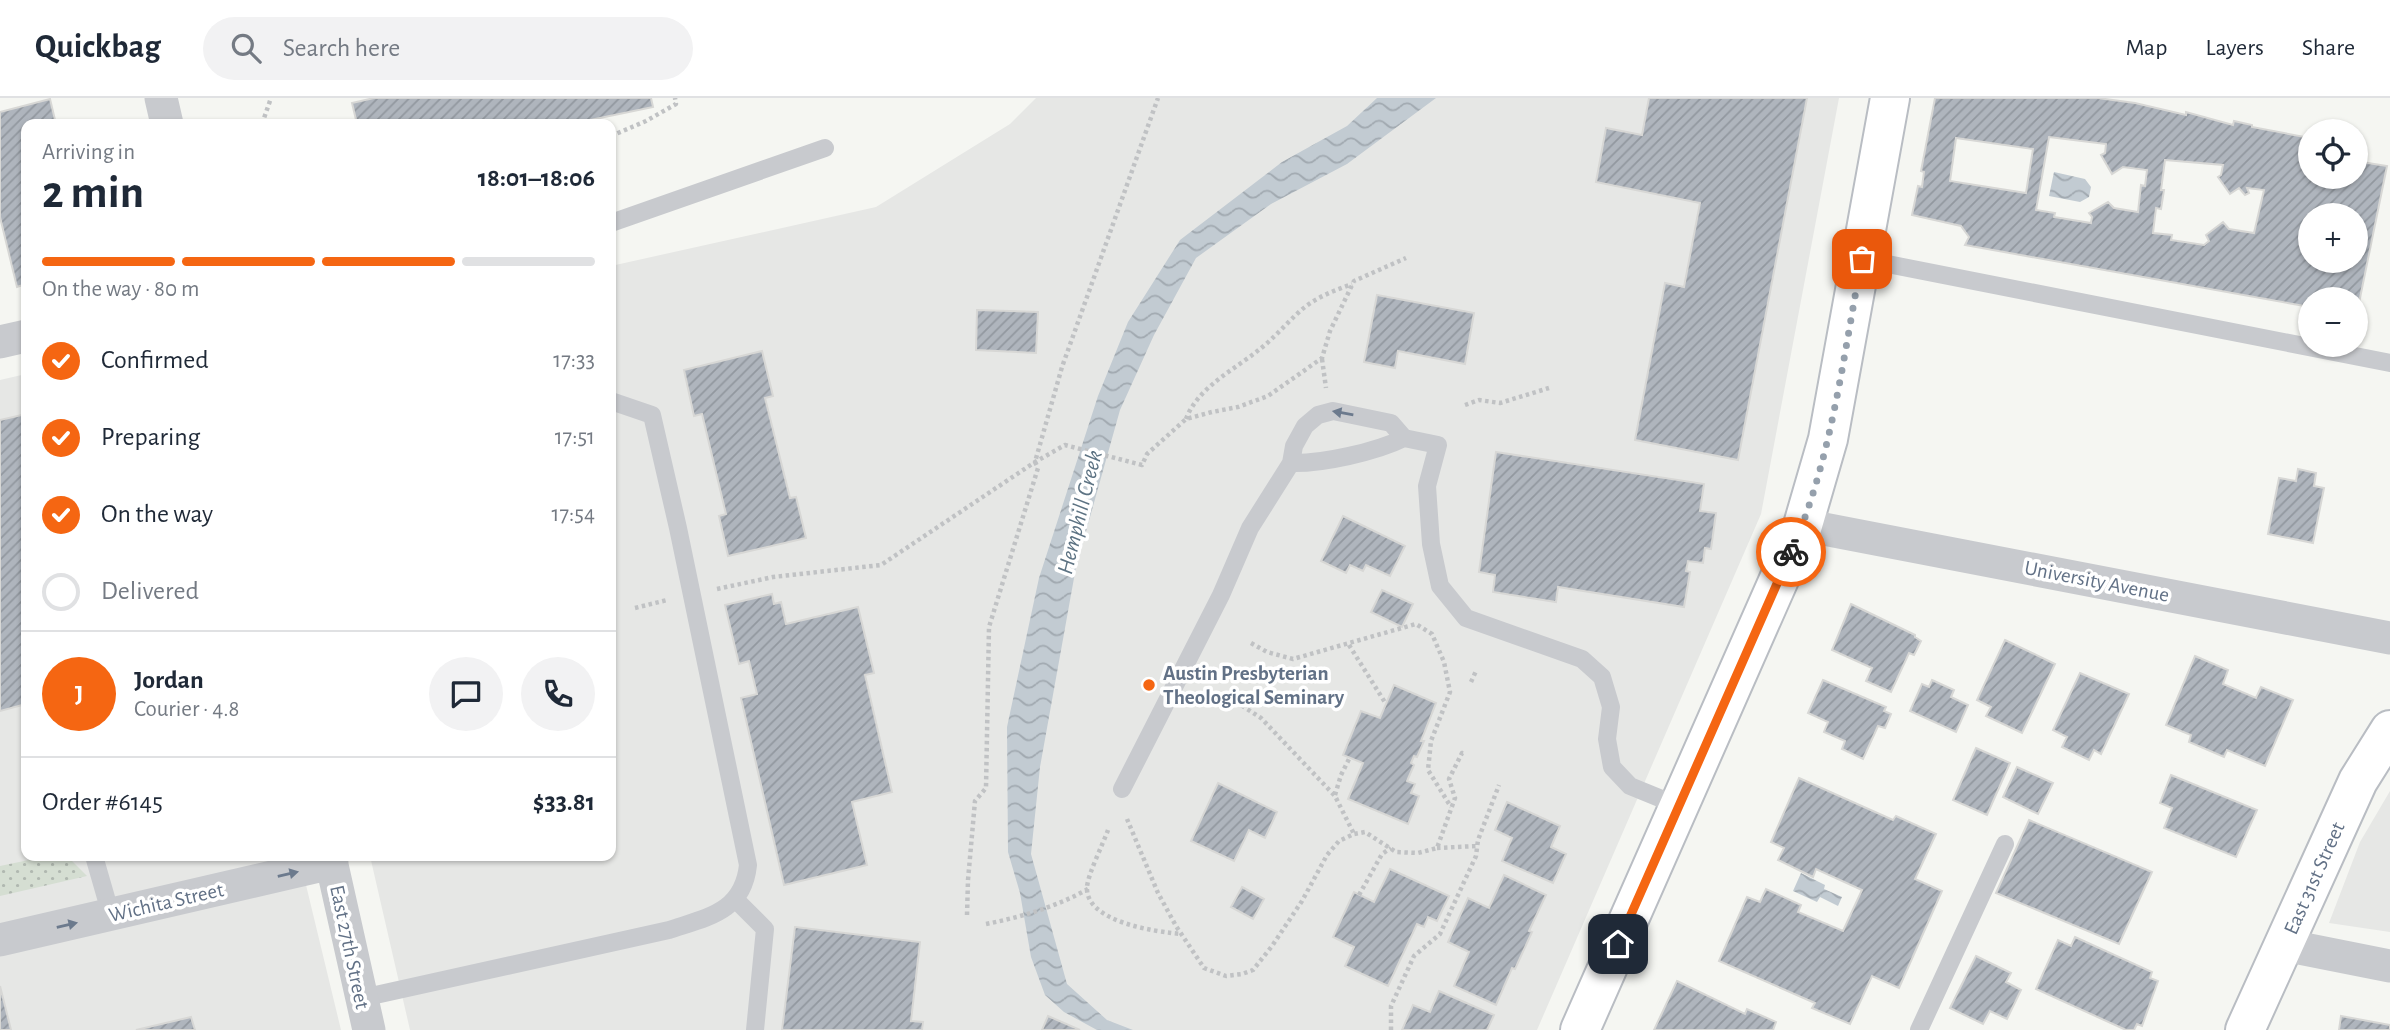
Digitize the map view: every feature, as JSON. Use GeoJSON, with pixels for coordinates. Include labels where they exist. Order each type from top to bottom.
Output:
{"type":"FeatureCollection","features":[{"type":"Feature","properties":{"kind":"street"},"geometry":{"type":"LineString","coordinates":[[161,98],[166,119]]}},
{"type":"Feature","properties":{"kind":"street"},"geometry":{"type":"LineString","coordinates":[[1580,1030],[1803,525],[1828,439],[1890,98]]}},
{"type":"Feature","properties":{"kind":"street"},"geometry":{"type":"LineString","coordinates":[[0,342],[21,337]]}},
{"type":"Feature","properties":{"kind":"street","name":"University Avenue"},"geometry":{"type":"LineString","coordinates":[[1803,525],[2390,637]]}},
{"type":"Feature","properties":{"kind":"street","name":"East 31st Street"},"geometry":{"type":"LineString","coordinates":[[2245,1030],[2358,781],[2390,730]]}},
{"type":"Feature","properties":{"kind":"street","name":"Wichita Street"},"geometry":{"type":"LineString","coordinates":[[0,940],[323,861]]}},
{"type":"Feature","properties":{"kind":"street","name":"East 27th Street"},"geometry":{"type":"LineString","coordinates":[[331,861],[369,1030]]}},
{"type":"Feature","properties":{"kind":"street"},"geometry":{"type":"LineString","coordinates":[[2284,945],[2390,966]]}},
{"type":"Feature","properties":{"kind":"lane"},"geometry":{"type":"LineString","coordinates":[[616,221],[825,148]]}},
{"type":"Feature","properties":{"kind":"lane"},"geometry":{"type":"LineString","coordinates":[[1862,259],[2390,363]]}},
{"type":"Feature","properties":{"kind":"lane"},"geometry":{"type":"LineString","coordinates":[[362,998],[668,930],[708,917],[736,900],[746,883],[748,865],[652,415],[616,403]]}},
{"type":"Feature","properties":{"kind":"lane"},"geometry":{"type":"LineString","coordinates":[[1122,789],[1221,595],[1250,528],[1290,463],[1294,446],[1306,426],[1318,415],[1333,411],[1391,423],[1404,438]]}},
{"type":"Feature","properties":{"kind":"lane"},"geometry":{"type":"LineString","coordinates":[[1290,463],[1306,464],[1387,446],[1404,438],[1438,445],[1427,486],[1431,544],[1440,586],[1466,618],[1582,659],[1602,677],[1611,707],[1607,739],[1612,767],[1630,786],[1679,806]]}},
{"type":"Feature","properties":{"kind":"lane"},"geometry":{"type":"LineString","coordinates":[[1919,1030],[2005,844]]}},
{"type":"Feature","properties":{"kind":"lane"},"geometry":{"type":"LineString","coordinates":[[95,861],[111,915]]}},
{"type":"Feature","properties":{"kind":"lane"},"geometry":{"type":"LineString","coordinates":[[736,900],[765,929],[755,1030]]}},
{"type":"Feature","properties":{"kind":"path"},"geometry":{"type":"LineString","coordinates":[[264,119],[271,98]]}},
{"type":"Feature","properties":{"kind":"path"},"geometry":{"type":"LineString","coordinates":[[616,134],[676,104],[675,98]]}},
{"type":"Feature","properties":{"kind":"path"},"geometry":{"type":"LineString","coordinates":[[967,915],[975,801],[986,789],[989,626],[1038,468],[1035,462],[1062,367],[1158,98]]}},
{"type":"Feature","properties":{"kind":"path"},"geometry":{"type":"LineString","coordinates":[[1186,419],[1238,407],[1268,396],[1322,358],[1330,331],[1354,281],[1406,258]]}},
{"type":"Feature","properties":{"kind":"path"},"geometry":{"type":"LineString","coordinates":[[708,591],[774,577],[881,565],[1035,462],[1065,445],[1142,465],[1147,454],[1186,419],[1192,405],[1233,368],[1259,350],[1301,310],[1329,293],[1353,284]]}},
{"type":"Feature","properties":{"kind":"path"},"geometry":{"type":"LineString","coordinates":[[1465,405],[1479,400],[1500,403],[1549,388]]}},
{"type":"Feature","properties":{"kind":"path"},"geometry":{"type":"LineString","coordinates":[[1251,643],[1267,652],[1293,659],[1416,624],[1432,634],[1444,662],[1450,692],[1431,741],[1428,770],[1451,807]]}},
{"type":"Feature","properties":{"kind":"path"},"geometry":{"type":"LineString","coordinates":[[1349,645],[1386,704]]}},
{"type":"Feature","properties":{"kind":"path"},"geometry":{"type":"LineString","coordinates":[[1471,682],[1476,671]]}},
{"type":"Feature","properties":{"kind":"path"},"geometry":{"type":"LineString","coordinates":[[1224,694],[1261,718],[1335,796],[1354,834]]}},
{"type":"Feature","properties":{"kind":"path"},"geometry":{"type":"LineString","coordinates":[[1437,848],[1455,797],[1449,779],[1462,753],[1466,754]]}},
{"type":"Feature","properties":{"kind":"path"},"geometry":{"type":"LineString","coordinates":[[1335,796],[1350,757]]}},
{"type":"Feature","properties":{"kind":"path"},"geometry":{"type":"LineString","coordinates":[[1391,1030],[1391,1006],[1414,956],[1440,934],[1476,856],[1477,846],[1499,785]]}},
{"type":"Feature","properties":{"kind":"path"},"geometry":{"type":"LineString","coordinates":[[1127,819],[1158,893],[1182,934],[1204,968],[1226,976],[1253,970],[1295,912],[1327,855],[1339,842],[1354,834],[1366,832],[1396,852],[1418,853],[1437,848],[1477,846]]}},
{"type":"Feature","properties":{"kind":"path"},"geometry":{"type":"LineString","coordinates":[[1108,830],[1088,889],[1090,902],[1100,913],[1114,919],[1182,934]]}},
{"type":"Feature","properties":{"kind":"path"},"geometry":{"type":"LineString","coordinates":[[1359,895],[1381,854],[1391,848]]}},
{"type":"Feature","properties":{"kind":"path"},"geometry":{"type":"LineString","coordinates":[[986,923],[1013,918],[1056,904],[1088,889]]}},
{"type":"Feature","properties":{"kind":"shaded area","name":"Austin Presbyterian Theological Seminary"},"geometry":{"type":"Polygon","coordinates":[[[1036,98],[1839,98],[1761,514],[1537,1030],[410,1030],[371,861],[616,861],[616,265],[876,207],[1010,124],[1036,98]]]}},
{"type":"Feature","properties":{"kind":"shaded area"},"geometry":{"type":"Polygon","coordinates":[[[21,375],[21,861],[300,861],[341,1030],[0,1030],[0,380],[21,375]]]}},
{"type":"Feature","properties":{"kind":"shaded area"},"geometry":{"type":"Polygon","coordinates":[[[2390,791],[2390,932],[2329,923],[2360,842],[2390,791]]]}},
{"type":"Feature","properties":{"kind":"shaded area"},"geometry":{"type":"Polygon","coordinates":[[[24,861],[72,861],[87,876],[0,896],[0,866],[24,861]]]}},
{"type":"Feature","properties":{"kind":"water","name":"Hemphill Creek"},"geometry":{"type":"Polygon","coordinates":[[[1377,98],[1436,98],[1347,164],[1271,204],[1196,258],[1154,335],[1120,410],[1076,567],[1040,767],[1031,854],[1067,984],[1107,1020],[1133,1030],[1097,1030],[1064,1012],[1045,995],[1031,957],[1020,893],[1008,852],[1007,727],[1039,578],[1098,396],[1128,322],[1180,240],[1282,162],[1347,126],[1377,98]]]}},
{"type":"Feature","properties":{"kind":"water"},"geometry":{"type":"Polygon","coordinates":[[[2054,172],[2085,179],[2091,187],[2089,197],[2080,202],[2049,196],[2054,172]]]}},
{"type":"Feature","properties":{"kind":"water"},"geometry":{"type":"Polygon","coordinates":[[[1801,873],[1825,885],[1824,889],[1842,897],[1838,906],[1820,897],[1817,902],[1793,891],[1801,873]]]}},
{"type":"Feature","properties":{"kind":"building"},"geometry":{"type":"Polygon","coordinates":[[[374,98],[651,98],[653,107],[595,119],[356,119],[352,103],[374,98]]]}},
{"type":"Feature","properties":{"kind":"building"},"geometry":{"type":"Polygon","coordinates":[[[1649,98],[1807,98],[1738,460],[1635,440],[1665,283],[1684,287],[1700,203],[1596,182],[1606,128],[1642,135],[1649,98]]]}},
{"type":"Feature","properties":{"kind":"building"},"geometry":{"type":"Polygon","coordinates":[[[1935,98],[2098,98],[2135,103],[2186,115],[2186,112],[2233,125],[2234,121],[2298,136],[2298,189],[2368,189],[2368,163],[2387,166],[2368,259],[2368,203],[2298,203],[2298,273],[2365,273],[2362,287],[2298,287],[2298,305],[1965,245],[1969,237],[1961,226],[1912,215],[1918,186],[1922,187],[1924,172],[1921,171],[1935,98]],[[2049,137],[2036,210],[2055,213],[2054,217],[2091,223],[2092,217],[2089,213],[2108,202],[2114,208],[2138,212],[2141,185],[2145,186],[2147,170],[2123,167],[2112,174],[2101,155],[2105,153],[2106,144],[2049,137]],[[1956,138],[1950,181],[2026,193],[2033,149],[1956,138]],[[2165,160],[2161,209],[2156,208],[2153,233],[2172,235],[2171,240],[2204,245],[2209,241],[2206,235],[2223,222],[2229,229],[2254,233],[2264,190],[2247,188],[2249,193],[2245,195],[2239,188],[2230,194],[2218,177],[2223,165],[2165,160]]]}},
{"type":"Feature","properties":{"kind":"building"},"geometry":{"type":"Polygon","coordinates":[[[50,99],[55,119],[21,119],[21,286],[17,287],[0,217],[0,112],[50,99]]]}},
{"type":"Feature","properties":{"kind":"building"},"geometry":{"type":"Polygon","coordinates":[[[1377,295],[1474,313],[1465,364],[1398,351],[1395,368],[1364,362],[1377,295]]]}},
{"type":"Feature","properties":{"kind":"building"},"geometry":{"type":"Polygon","coordinates":[[[977,310],[1038,312],[1036,353],[976,350],[977,310]]]}},
{"type":"Feature","properties":{"kind":"building"},"geometry":{"type":"Polygon","coordinates":[[[762,351],[773,396],[765,398],[790,498],[796,497],[806,538],[728,556],[719,516],[726,514],[702,414],[694,416],[684,370],[762,351]]]}},
{"type":"Feature","properties":{"kind":"building"},"geometry":{"type":"Polygon","coordinates":[[[21,415],[21,705],[0,711],[0,420],[21,415]]]}},
{"type":"Feature","properties":{"kind":"building"},"geometry":{"type":"Polygon","coordinates":[[[1496,452],[1704,484],[1700,511],[1716,513],[1711,549],[1705,548],[1703,563],[1688,561],[1686,571],[1690,572],[1684,607],[1558,587],[1556,602],[1493,592],[1495,575],[1479,572],[1496,452]]]}},
{"type":"Feature","properties":{"kind":"building"},"geometry":{"type":"Polygon","coordinates":[[[2298,469],[2316,473],[2314,486],[2324,488],[2313,543],[2268,534],[2279,478],[2296,481],[2298,469]]]}},
{"type":"Feature","properties":{"kind":"building"},"geometry":{"type":"Polygon","coordinates":[[[1343,516],[1405,546],[1390,576],[1366,565],[1363,571],[1350,565],[1346,573],[1321,561],[1343,516]]]}},
{"type":"Feature","properties":{"kind":"building"},"geometry":{"type":"Polygon","coordinates":[[[1382,590],[1413,604],[1402,627],[1371,612],[1382,590]]]}},
{"type":"Feature","properties":{"kind":"building"},"geometry":{"type":"Polygon","coordinates":[[[772,594],[774,604],[781,602],[786,624],[858,607],[874,673],[865,675],[892,792],[852,802],[867,865],[784,885],[741,698],[757,694],[749,661],[739,664],[725,605],[772,594]]]}},
{"type":"Feature","properties":{"kind":"building"},"geometry":{"type":"Polygon","coordinates":[[[1851,604],[1915,635],[1921,641],[1914,655],[1909,653],[1891,692],[1866,681],[1872,668],[1832,650],[1851,604]]]}},
{"type":"Feature","properties":{"kind":"building"},"geometry":{"type":"Polygon","coordinates":[[[2005,640],[2055,664],[2022,733],[1986,716],[1991,707],[1977,700],[2005,640]]]}},
{"type":"Feature","properties":{"kind":"building"},"geometry":{"type":"Polygon","coordinates":[[[2195,656],[2228,670],[2223,684],[2256,698],[2261,687],[2293,700],[2265,766],[2227,750],[2224,757],[2189,742],[2191,735],[2166,725],[2195,656]]]}},
{"type":"Feature","properties":{"kind":"building"},"geometry":{"type":"Polygon","coordinates":[[[2080,673],[2129,694],[2101,754],[2094,750],[2089,760],[2062,747],[2067,737],[2053,730],[2080,673]]]}},
{"type":"Feature","properties":{"kind":"building"},"geometry":{"type":"Polygon","coordinates":[[[1823,680],[1886,707],[1884,711],[1891,714],[1885,728],[1878,726],[1863,759],[1842,749],[1845,741],[1824,732],[1828,722],[1808,713],[1823,680]]]}},
{"type":"Feature","properties":{"kind":"building"},"geometry":{"type":"Polygon","coordinates":[[[1932,680],[1954,690],[1951,697],[1968,705],[1956,732],[1910,711],[1922,684],[1929,687],[1932,680]]]}},
{"type":"Feature","properties":{"kind":"building"},"geometry":{"type":"Polygon","coordinates":[[[1394,685],[1436,703],[1421,741],[1424,741],[1417,757],[1414,756],[1411,763],[1414,765],[1407,781],[1415,784],[1411,793],[1419,796],[1408,824],[1348,799],[1363,763],[1343,755],[1361,711],[1380,718],[1394,685]]]}},
{"type":"Feature","properties":{"kind":"building"},"geometry":{"type":"Polygon","coordinates":[[[1976,748],[2010,763],[1987,815],[1953,800],[1976,748]]]}},
{"type":"Feature","properties":{"kind":"building"},"geometry":{"type":"Polygon","coordinates":[[[2017,767],[2053,783],[2038,814],[2003,797],[2017,767]]]}},
{"type":"Feature","properties":{"kind":"building"},"geometry":{"type":"Polygon","coordinates":[[[2171,775],[2257,810],[2236,857],[2164,828],[2172,808],[2160,803],[2171,775]]]}},
{"type":"Feature","properties":{"kind":"building"},"geometry":{"type":"Polygon","coordinates":[[[1799,778],[1893,820],[1896,816],[1936,834],[1915,879],[1942,891],[1899,988],[1872,976],[1850,1024],[1812,1008],[1815,1003],[1719,961],[1747,897],[1760,902],[1766,889],[1801,905],[1798,912],[1843,931],[1862,890],[1816,869],[1813,877],[1778,860],[1784,848],[1771,842],[1799,778]]]}},
{"type":"Feature","properties":{"kind":"building"},"geometry":{"type":"Polygon","coordinates":[[[1218,783],[1277,812],[1265,838],[1249,830],[1234,861],[1191,841],[1218,783]]]}},
{"type":"Feature","properties":{"kind":"building"},"geometry":{"type":"Polygon","coordinates":[[[1507,802],[1560,826],[1551,847],[1566,854],[1553,883],[1502,861],[1512,838],[1495,830],[1507,802]]]}},
{"type":"Feature","properties":{"kind":"building"},"geometry":{"type":"Polygon","coordinates":[[[2029,820],[2152,872],[2119,944],[1996,893],[2029,820]]]}},
{"type":"Feature","properties":{"kind":"building"},"geometry":{"type":"Polygon","coordinates":[[[1390,869],[1449,896],[1437,921],[1428,917],[1424,927],[1417,924],[1388,986],[1345,966],[1354,947],[1333,937],[1354,892],[1374,902],[1390,869]]]}},
{"type":"Feature","properties":{"kind":"building"},"geometry":{"type":"Polygon","coordinates":[[[1504,875],[1546,895],[1529,931],[1532,932],[1496,1005],[1454,986],[1469,952],[1448,942],[1468,898],[1489,908],[1504,875]]]}},
{"type":"Feature","properties":{"kind":"building"},"geometry":{"type":"Polygon","coordinates":[[[1242,887],[1264,899],[1253,919],[1231,907],[1242,887]]]}},
{"type":"Feature","properties":{"kind":"building"},"geometry":{"type":"Polygon","coordinates":[[[795,927],[920,942],[911,1021],[923,1022],[922,1030],[782,1030],[795,927]]]}},
{"type":"Feature","properties":{"kind":"building"},"geometry":{"type":"Polygon","coordinates":[[[2075,937],[2152,972],[2150,978],[2158,981],[2142,1026],[2137,1024],[2134,1030],[2126,1030],[2036,989],[2058,940],[2071,946],[2075,937]]]}},
{"type":"Feature","properties":{"kind":"building"},"geometry":{"type":"Polygon","coordinates":[[[1976,956],[2011,973],[2006,982],[2021,990],[2007,1019],[1990,1011],[1983,1024],[1950,1008],[1976,956]]]}},
{"type":"Feature","properties":{"kind":"building"},"geometry":{"type":"Polygon","coordinates":[[[1677,981],[1745,1014],[1747,1009],[1776,1022],[1773,1030],[1654,1030],[1677,981]]]}},
{"type":"Feature","properties":{"kind":"building"},"geometry":{"type":"Polygon","coordinates":[[[0,986],[11,1030],[0,1030],[0,986]]]}},
{"type":"Feature","properties":{"kind":"building"},"geometry":{"type":"Polygon","coordinates":[[[1439,991],[1494,1015],[1487,1030],[1402,1030],[1413,1005],[1430,1012],[1439,991]]]}},
{"type":"Feature","properties":{"kind":"building"},"geometry":{"type":"Polygon","coordinates":[[[1048,1016],[1080,1030],[1042,1030],[1048,1016]]]}},
{"type":"Feature","properties":{"kind":"building"},"geometry":{"type":"Polygon","coordinates":[[[2341,1016],[2390,1025],[2390,1030],[2339,1030],[2341,1016]]]}},
{"type":"Feature","properties":{"kind":"building"},"geometry":{"type":"Polygon","coordinates":[[[191,1017],[195,1030],[136,1030],[191,1017]]]}},
{"type":"Feature","properties":{"kind":"way so far"},"geometry":{"type":"LineString","coordinates":[[1791,552],[1803,525],[1828,439],[1862,259]]}},
{"type":"Feature","properties":{"kind":"place","name":"Austin Presbyterian Theological Seminary"},"geometry":{"type":"Point","coordinates":[1149,685]}},
{"type":"Feature","properties":{"kind":"route"},"geometry":{"type":"LineString","coordinates":[[1618,944],[1791,552]]}}]}
